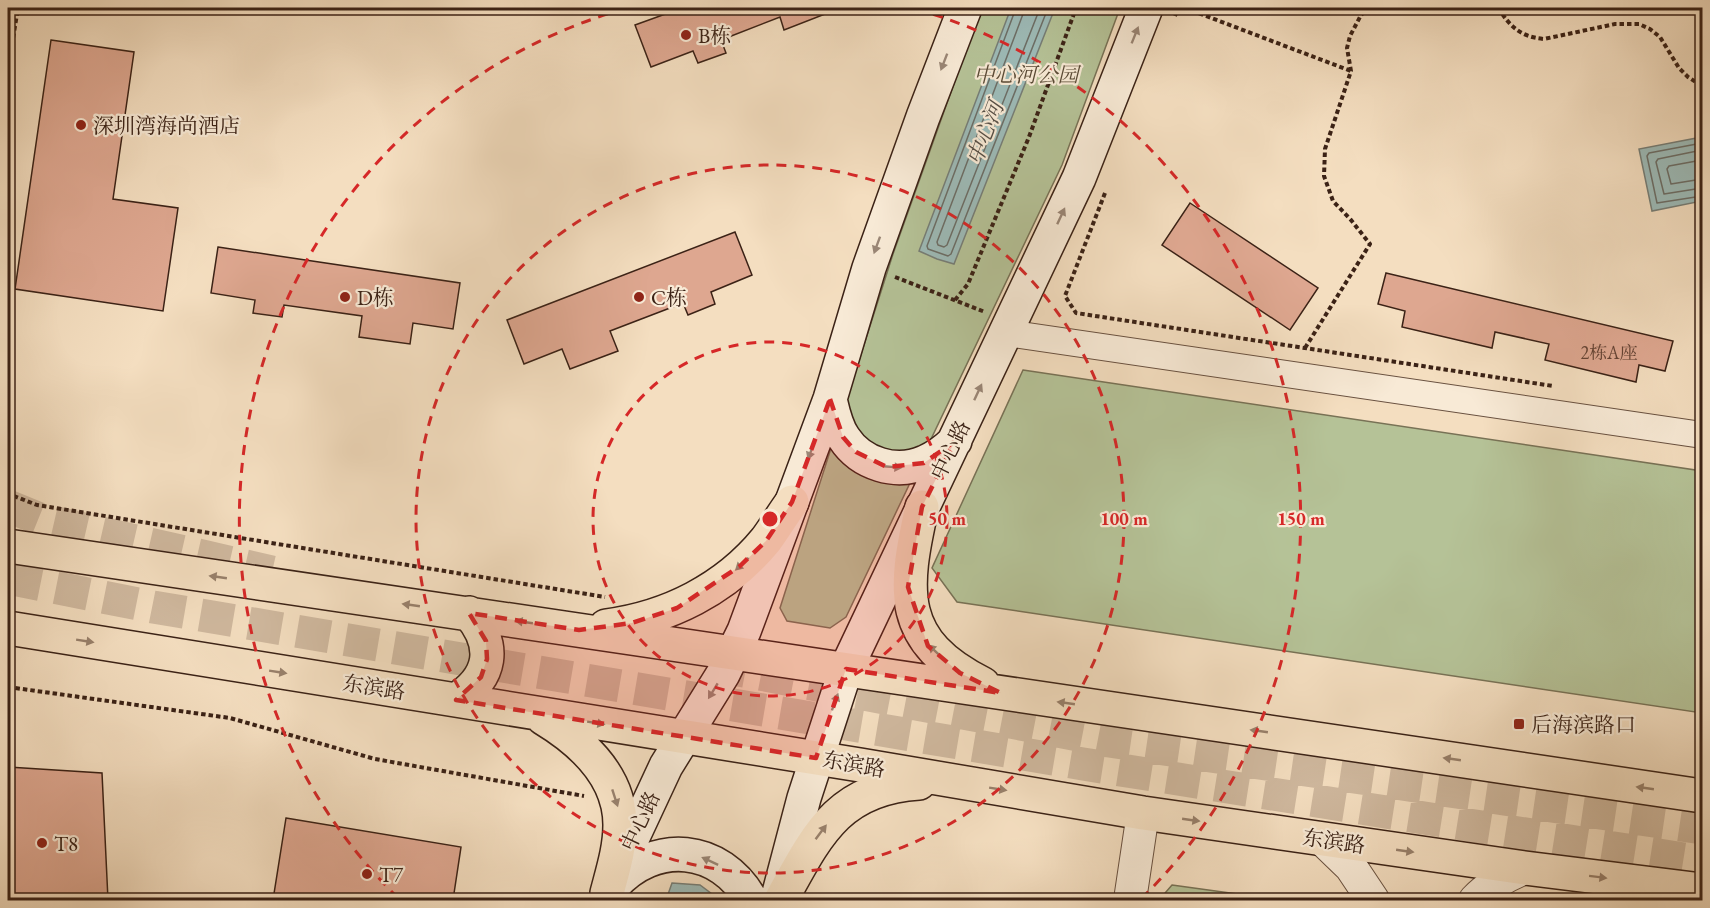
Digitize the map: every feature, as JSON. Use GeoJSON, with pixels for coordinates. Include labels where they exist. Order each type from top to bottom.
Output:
{"type":"FeatureCollection","features":[{"type":"Feature","properties":{"kind":"main road","name":"中心路"},"geometry":{"type":"LineString","coordinates":[[606,897],[659,779],[718,683],[744,631],[830,399],[869,268],[965,8]]}},
{"type":"Feature","properties":{"kind":"main road","name":"中心路"},"geometry":{"type":"LineString","coordinates":[[779,900],[804,798],[846,669],[1079,178],[1160,13]]}},
{"type":"Feature","properties":{"kind":"main road"},"geometry":{"type":"LineString","coordinates":[[830,399],[843,437],[856,452],[870,461],[887,467],[904,468],[924,463],[940,454],[955,441]]}},
{"type":"Feature","properties":{"kind":"main road"},"geometry":{"type":"LineString","coordinates":[[579,630],[643,619],[677,608],[712,589],[766,541],[792,502]]}},
{"type":"Feature","properties":{"kind":"main road"},"geometry":{"type":"LineString","coordinates":[[922,507],[911,556],[909,587],[916,621],[928,646],[960,672],[1001,693]]}},
{"type":"Feature","properties":{"kind":"main road"},"geometry":{"type":"LineString","coordinates":[[8,532],[40,551]]}},
{"type":"Feature","properties":{"kind":"main road"},"geometry":{"type":"LineString","coordinates":[[8,546],[1702,796]]}},
{"type":"Feature","properties":{"kind":"main road"},"geometry":{"type":"LineString","coordinates":[[456,700],[470,691],[481,677],[487,659],[486,641],[480,626],[469,613]]}},
{"type":"Feature","properties":{"kind":"main road","name":"东滨路"},"geometry":{"type":"LineString","coordinates":[[14,631],[816,758],[1143,813],[1525,868],[1702,890]]}},
{"type":"Feature","properties":{"kind":"main road"},"geometry":{"type":"LineString","coordinates":[[534,713],[566,732],[592,755],[608,780],[617,801],[620,823],[619,845],[606,897]]}},
{"type":"Feature","properties":{"kind":"main road"},"geometry":{"type":"LineString","coordinates":[[779,900],[810,847],[839,811],[879,789],[902,784],[948,781]]}},
{"type":"Feature","properties":{"kind":"main road"},"geometry":{"type":"LineString","coordinates":[[606,897],[624,874],[642,863],[657,856],[678,854],[700,856],[720,866],[739,882],[751,900]]}},
{"type":"Feature","properties":{"kind":"street"},"geometry":{"type":"LineString","coordinates":[[1007,333],[1702,435]]}},
{"type":"Feature","properties":{"kind":"street"},"geometry":{"type":"LineString","coordinates":[[1130,900],[1143,813]]}},
{"type":"Feature","properties":{"kind":"street"},"geometry":{"type":"LineString","coordinates":[[1322,839],[1351,867],[1373,900]]}},
{"type":"Feature","properties":{"kind":"street"},"geometry":{"type":"LineString","coordinates":[[1475,900],[1508,874],[1525,868]]}},
{"type":"Feature","properties":{"kind":"path"},"geometry":{"type":"LineString","coordinates":[[8,135],[10,57],[18,8]]}},
{"type":"Feature","properties":{"kind":"path"},"geometry":{"type":"LineString","coordinates":[[869,268],[955,300],[968,284],[1029,137],[1076,8]]}},
{"type":"Feature","properties":{"kind":"path"},"geometry":{"type":"LineString","coordinates":[[1160,13],[1178,8]]}},
{"type":"Feature","properties":{"kind":"path"},"geometry":{"type":"LineString","coordinates":[[1185,8],[1351,71]]}},
{"type":"Feature","properties":{"kind":"path"},"geometry":{"type":"LineString","coordinates":[[1305,348],[1370,244],[1352,220],[1333,201],[1324,176],[1325,149],[1351,71],[1347,48],[1350,36],[1361,15],[1370,8]]}},
{"type":"Feature","properties":{"kind":"path"},"geometry":{"type":"LineString","coordinates":[[1498,8],[1515,30],[1533,38],[1544,39],[1615,24],[1639,24],[1660,37],[1679,68],[1702,86]]}},
{"type":"Feature","properties":{"kind":"path"},"geometry":{"type":"LineString","coordinates":[[1109,185],[1065,296],[1076,313],[1562,387]]}},
{"type":"Feature","properties":{"kind":"path"},"geometry":{"type":"LineString","coordinates":[[8,491],[14,496],[37,505],[606,597]]}},
{"type":"Feature","properties":{"kind":"path"},"geometry":{"type":"LineString","coordinates":[[8,687],[230,718],[375,759],[617,801]]}},
{"type":"Feature","properties":{"kind":"highlighted area"},"geometry":{"type":"Polygon","coordinates":[[[830,399],[843,437],[856,452],[887,467],[924,463],[955,441],[922,507],[908,587],[928,646],[960,673],[1001,693],[846,669],[816,758],[456,700],[481,677],[487,659],[486,641],[469,613],[579,630],[632,623],[677,608],[740,566],[766,541],[792,502],[830,399]]]}},
{"type":"Feature","properties":{"kind":"green space","name":"中心河公园"},"geometry":{"type":"Polygon","coordinates":[[[981,8],[1120,8],[1062,165],[846,617],[830,628],[787,621],[780,608],[893,254],[981,8]]]}},
{"type":"Feature","properties":{"kind":"green space"},"geometry":{"type":"Polygon","coordinates":[[[1023,370],[1702,471],[1702,713],[957,602],[932,568],[1023,370]]]}},
{"type":"Feature","properties":{"kind":"green space"},"geometry":{"type":"Polygon","coordinates":[[[1172,885],[1282,900],[1159,900],[1172,885]]]}},
{"type":"Feature","properties":{"kind":"water","name":"中心河"},"geometry":{"type":"Polygon","coordinates":[[[1011,8],[1055,8],[954,264],[919,251],[1011,8]]]}},
{"type":"Feature","properties":{"kind":"water"},"geometry":{"type":"Polygon","coordinates":[[[1702,137],[1702,201],[1652,211],[1639,149],[1702,137]]]}},
{"type":"Feature","properties":{"kind":"water"},"geometry":{"type":"Polygon","coordinates":[[[672,883],[700,885],[720,900],[666,900],[672,883]]]}},
{"type":"Feature","properties":{"kind":"building","name":"B栋"},"geometry":{"type":"Polygon","coordinates":[[[682,8],[838,9],[784,30],[780,17],[721,40],[726,53],[698,63],[693,51],[651,67],[635,25],[682,8]]]}},
{"type":"Feature","properties":{"kind":"building","name":"深圳湾海尚酒店"},"geometry":{"type":"Polygon","coordinates":[[[51,40],[134,52],[113,199],[178,208],[163,311],[15,289],[51,40]]]}},
{"type":"Feature","properties":{"kind":"building"},"geometry":{"type":"Polygon","coordinates":[[[1190,203],[1318,288],[1290,330],[1162,245],[1190,203]]]}},
{"type":"Feature","properties":{"kind":"building","name":"C栋"},"geometry":{"type":"Polygon","coordinates":[[[735,232],[752,275],[711,292],[715,304],[688,315],[683,303],[610,331],[618,351],[570,369],[562,349],[524,364],[507,320],[735,232]]]}},
{"type":"Feature","properties":{"kind":"building","name":"D栋"},"geometry":{"type":"Polygon","coordinates":[[[218,247],[460,283],[453,329],[413,323],[410,344],[359,337],[362,316],[284,305],[282,317],[253,313],[255,300],[211,293],[218,247]]]}},
{"type":"Feature","properties":{"kind":"building"},"geometry":{"type":"Polygon","coordinates":[[[1386,273],[1673,341],[1665,371],[1639,365],[1636,382],[1545,360],[1549,344],[1495,332],[1492,348],[1402,327],[1405,311],[1378,304],[1386,273]]]}},
{"type":"Feature","properties":{"kind":"building","name":"T8"},"geometry":{"type":"Polygon","coordinates":[[[8,767],[102,773],[108,900],[8,900],[8,767]]]}},
{"type":"Feature","properties":{"kind":"building","name":"T7"},"geometry":{"type":"Polygon","coordinates":[[[286,818],[461,847],[453,900],[273,900],[286,818]]]}},
{"type":"Feature","properties":{"kind":"tunnel"},"geometry":{"type":"LineString","coordinates":[[8,506],[40,519],[272,572]]}},
{"type":"Feature","properties":{"kind":"tunnel"},"geometry":{"type":"LineString","coordinates":[[8,578],[153,607],[1083,764],[1702,862]]}},
{"type":"Feature","properties":{"kind":"tunnel"},"geometry":{"type":"LineString","coordinates":[[713,665],[1109,741],[1702,828]]}},
{"type":"Feature","properties":{"kind":"place","name":"B栋"},"geometry":{"type":"Point","coordinates":[686,35]}},
{"type":"Feature","properties":{"kind":"place","name":"深圳湾海尚酒店"},"geometry":{"type":"Point","coordinates":[81,125]}},
{"type":"Feature","properties":{"kind":"place","name":"D栋"},"geometry":{"type":"Point","coordinates":[345,297]}},
{"type":"Feature","properties":{"kind":"place","name":"C栋"},"geometry":{"type":"Point","coordinates":[639,297]}},
{"type":"Feature","properties":{"kind":"place","name":"后海滨路口"},"geometry":{"type":"Point","coordinates":[1519,724]}},
{"type":"Feature","properties":{"kind":"place","name":"T8"},"geometry":{"type":"Point","coordinates":[42,843]}},
{"type":"Feature","properties":{"kind":"place","name":"T7"},"geometry":{"type":"Point","coordinates":[367,874]}}]}
